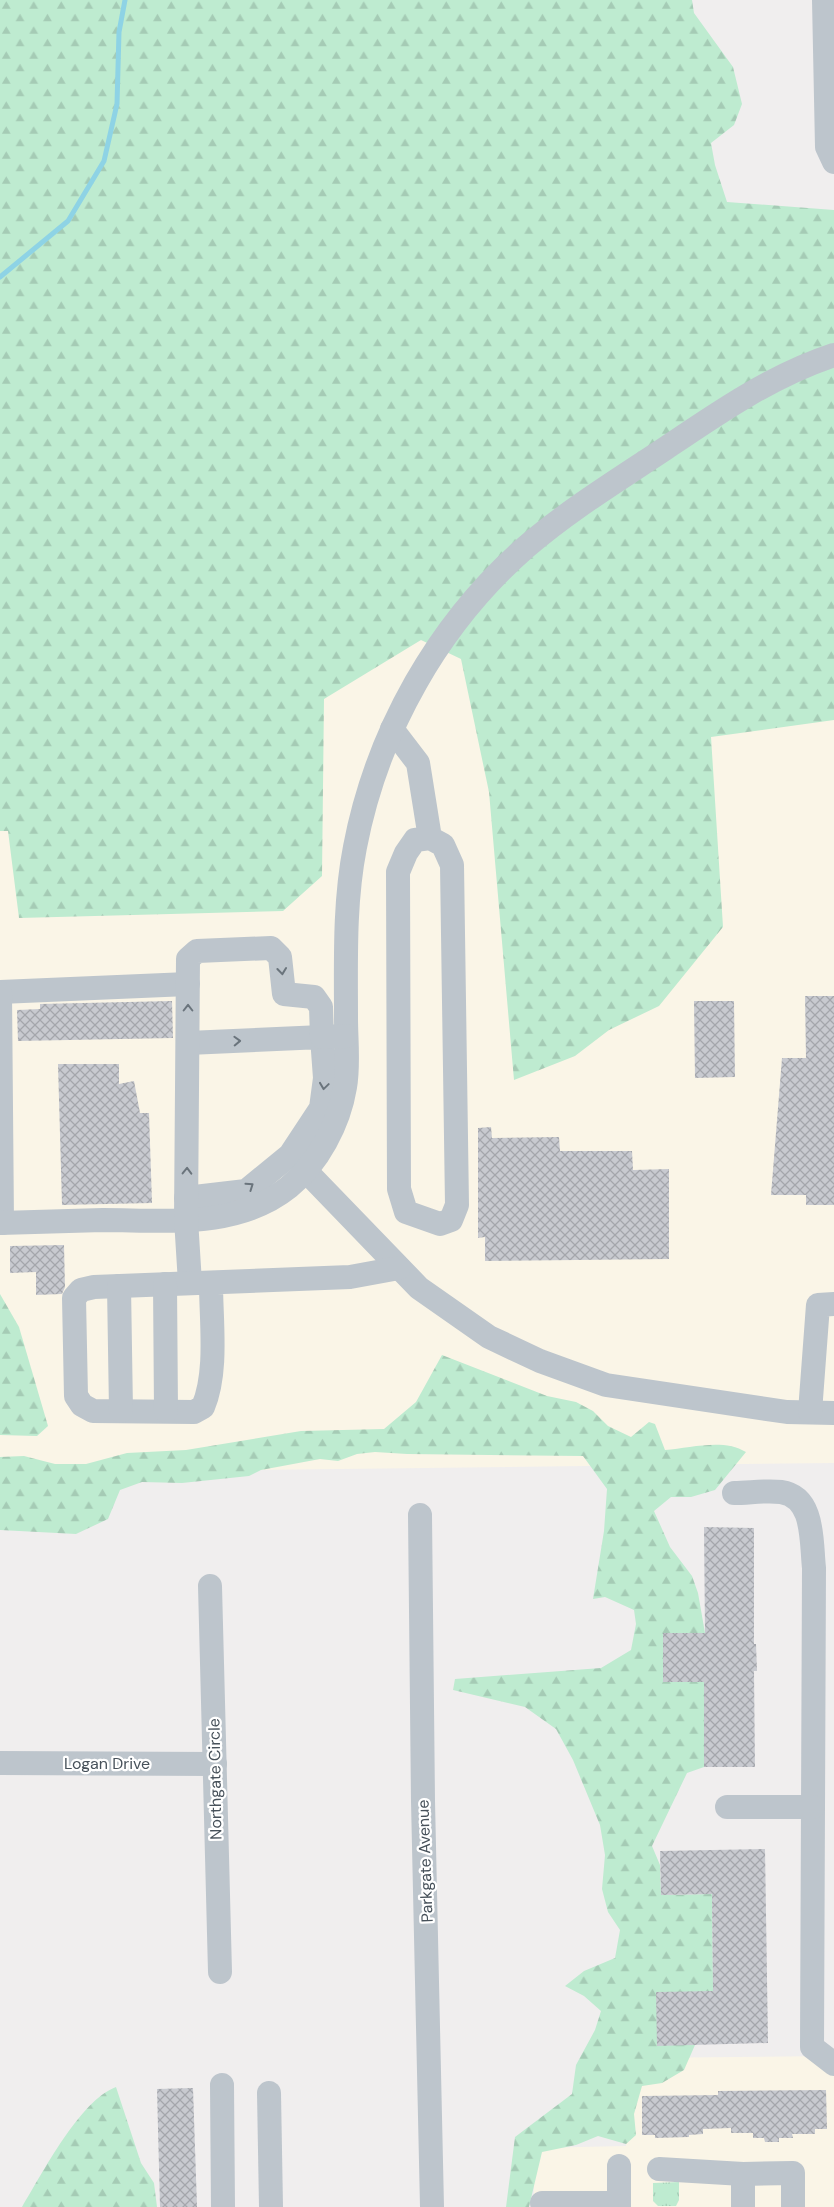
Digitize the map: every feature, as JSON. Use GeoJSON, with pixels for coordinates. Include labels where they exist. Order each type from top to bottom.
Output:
{"type":"FeatureCollection","features":[{"type":"Feature","properties":{"kind":"street"},"geometry":{"type":"LineString","coordinates":[[824,0],[827,147],[834,162]]}},
{"type":"Feature","properties":{"kind":"street"},"geometry":{"type":"LineString","coordinates":[[186,1209],[212,1219],[265,1203],[288,1187],[305,1170],[332,1131],[345,1090],[347,918],[355,846],[370,789],[392,729],[408,697],[451,627],[499,572],[528,546],[603,489],[700,424],[796,369],[834,355]]}},
{"type":"Feature","properties":{"kind":"street"},"geometry":{"type":"LineString","coordinates":[[392,729],[418,763],[430,838]]}},
{"type":"Feature","properties":{"kind":"street"},"geometry":{"type":"LineString","coordinates":[[430,838],[443,845],[452,865],[457,1205],[451,1220],[440,1224],[406,1212],[399,1189],[398,872],[406,853],[415,840],[430,838]]}},
{"type":"Feature","properties":{"kind":"street"},"geometry":{"type":"LineString","coordinates":[[188,984],[0,992],[1,1223],[186,1209],[246,1191],[290,1154],[321,1108],[325,1078],[321,1007],[314,997],[284,994],[280,957],[271,948],[197,951],[188,959],[188,984],[188,1043],[186,1209],[200,1283],[210,1392],[203,1407],[194,1412],[93,1411],[82,1405],[76,1396],[74,1298],[81,1290],[94,1287],[165,1284],[200,1283],[350,1278],[399,1268]]}},
{"type":"Feature","properties":{"kind":"street"},"geometry":{"type":"LineString","coordinates":[[188,1043],[346,1036]]}},
{"type":"Feature","properties":{"kind":"street"},"geometry":{"type":"LineString","coordinates":[[305,1170],[419,1288],[489,1336],[540,1361],[606,1385],[787,1412],[834,1413]]}},
{"type":"Feature","properties":{"kind":"street"},"geometry":{"type":"LineString","coordinates":[[165,1284],[166,1411]]}},
{"type":"Feature","properties":{"kind":"street"},"geometry":{"type":"LineString","coordinates":[[119,1286],[121,1411]]}},
{"type":"Feature","properties":{"kind":"street"},"geometry":{"type":"LineString","coordinates":[[810,1412],[824,1362],[818,1304],[834,1304]]}},
{"type":"Feature","properties":{"kind":"street"},"geometry":{"type":"LineString","coordinates":[[734,1493],[782,1492],[797,1498],[809,1517],[824,1568],[820,1796],[812,2046],[834,2064]]}},
{"type":"Feature","properties":{"kind":"street","name":"Parkgate Avenue"},"geometry":{"type":"LineString","coordinates":[[420,1515],[423,1802],[432,2207]]}},
{"type":"Feature","properties":{"kind":"street","name":"Northgate Circle"},"geometry":{"type":"LineString","coordinates":[[210,1586],[220,1972]]}},
{"type":"Feature","properties":{"kind":"street","name":"Logan Drive"},"geometry":{"type":"LineString","coordinates":[[0,1763],[215,1764]]}},
{"type":"Feature","properties":{"kind":"street"},"geometry":{"type":"LineString","coordinates":[[727,1807],[820,1796]]}},
{"type":"Feature","properties":{"kind":"street"},"geometry":{"type":"LineString","coordinates":[[222,2084],[223,2207]]}},
{"type":"Feature","properties":{"kind":"street"},"geometry":{"type":"LineString","coordinates":[[269,2093],[271,2207]]}},
{"type":"Feature","properties":{"kind":"street"},"geometry":{"type":"LineString","coordinates":[[542,2203],[619,2205],[619,2166]]}},
{"type":"Feature","properties":{"kind":"street"},"geometry":{"type":"LineString","coordinates":[[659,2169],[743,2174],[793,2173],[793,2207]]}},
{"type":"Feature","properties":{"kind":"street"},"geometry":{"type":"LineString","coordinates":[[743,2174],[743,2207]]}},
{"type":"Feature","properties":{"kind":"shaded area"},"geometry":{"type":"Polygon","coordinates":[[[0,640],[834,641],[834,1463],[0,1473],[0,640]]]}},
{"type":"Feature","properties":{"kind":"shaded area"},"geometry":{"type":"Polygon","coordinates":[[[834,2056],[834,2207],[534,2207],[534,2148],[626,2146],[624,2058],[834,2056]]]}},
{"type":"Feature","properties":{"kind":"green space"},"geometry":{"type":"Polygon","coordinates":[[[0,0],[692,0],[694,13],[733,67],[742,104],[734,125],[711,143],[715,165],[727,202],[834,210],[834,720],[711,737],[723,927],[659,1006],[609,1030],[575,1056],[514,1080],[489,792],[461,659],[421,640],[324,699],[322,876],[283,911],[19,918],[8,831],[0,831],[0,0]]]}},
{"type":"Feature","properties":{"kind":"green space"},"geometry":{"type":"Polygon","coordinates":[[[0,1294],[19,1327],[48,1426],[37,1436],[0,1435],[0,1294]]]}},
{"type":"Feature","properties":{"kind":"green space"},"geometry":{"type":"Polygon","coordinates":[[[442,1355],[547,1396],[576,1402],[593,1411],[608,1426],[631,1437],[649,1422],[655,1424],[665,1450],[717,1445],[737,1448],[746,1452],[715,1490],[691,1497],[671,1497],[654,1511],[670,1547],[692,1576],[698,1593],[705,1633],[663,1633],[663,1682],[704,1682],[704,1767],[687,1773],[652,1846],[660,1865],[661,1895],[712,1894],[713,1991],[695,2045],[684,2070],[662,2083],[642,2086],[634,2114],[636,2135],[626,2144],[598,2136],[576,2145],[542,2152],[529,2207],[506,2207],[515,2137],[572,2094],[576,2065],[595,2030],[601,2011],[584,1996],[565,1986],[584,1971],[615,1958],[620,1930],[608,1912],[602,1889],[605,1855],[600,1825],[573,1760],[556,1729],[525,1707],[453,1690],[455,1679],[601,1668],[631,1650],[636,1624],[634,1610],[605,1597],[593,1599],[604,1531],[607,1489],[583,1456],[375,1452],[357,1454],[338,1461],[320,1459],[261,1470],[249,1476],[182,1483],[142,1482],[120,1490],[108,1519],[76,1534],[0,1530],[0,1457],[24,1456],[55,1464],[86,1464],[127,1453],[186,1450],[301,1431],[384,1429],[416,1402],[442,1355]]]}},
{"type":"Feature","properties":{"kind":"green space"},"geometry":{"type":"Polygon","coordinates":[[[116,2087],[141,2163],[154,2183],[157,2207],[22,2207],[51,2158],[76,2122],[102,2095],[116,2087]]]}},
{"type":"Feature","properties":{"kind":"green space"},"geometry":{"type":"Polygon","coordinates":[[[679,2182],[679,2200],[676,2206],[658,2206],[653,2201],[653,2183],[679,2182]]]}},
{"type":"Feature","properties":{"kind":"building"},"geometry":{"type":"Polygon","coordinates":[[[805,996],[834,996],[834,1205],[806,1205],[806,1195],[771,1195],[782,1058],[806,1058],[805,996]]]}},
{"type":"Feature","properties":{"kind":"building"},"geometry":{"type":"Polygon","coordinates":[[[172,1001],[173,1038],[18,1041],[17,1010],[40,1009],[40,1004],[172,1001]]]}},
{"type":"Feature","properties":{"kind":"building"},"geometry":{"type":"Polygon","coordinates":[[[694,1001],[734,1001],[735,1077],[695,1078],[694,1001]]]}},
{"type":"Feature","properties":{"kind":"building"},"geometry":{"type":"Polygon","coordinates":[[[58,1064],[119,1064],[119,1084],[134,1081],[140,1113],[149,1113],[152,1203],[62,1205],[58,1064]]]}},
{"type":"Feature","properties":{"kind":"building"},"geometry":{"type":"Polygon","coordinates":[[[491,1127],[492,1138],[559,1137],[560,1151],[632,1151],[633,1170],[669,1169],[669,1259],[485,1261],[485,1237],[478,1238],[478,1128],[491,1127]]]}},
{"type":"Feature","properties":{"kind":"building"},"geometry":{"type":"Polygon","coordinates":[[[64,1245],[65,1287],[62,1294],[36,1295],[36,1272],[10,1273],[10,1246],[64,1245]]]}},
{"type":"Feature","properties":{"kind":"building"},"geometry":{"type":"Polygon","coordinates":[[[704,1527],[754,1528],[754,1644],[756,1644],[757,1671],[754,1671],[755,1767],[704,1767],[704,1682],[663,1682],[663,1633],[705,1633],[704,1527]]]}},
{"type":"Feature","properties":{"kind":"building"},"geometry":{"type":"Polygon","coordinates":[[[765,1849],[768,2043],[657,2046],[656,1992],[713,1991],[712,1894],[661,1895],[660,1851],[765,1849]]]}},
{"type":"Feature","properties":{"kind":"building"},"geometry":{"type":"Polygon","coordinates":[[[193,2088],[197,2207],[160,2207],[157,2089],[193,2088]]]}},
{"type":"Feature","properties":{"kind":"building"},"geometry":{"type":"Polygon","coordinates":[[[826,2090],[827,2129],[815,2129],[815,2134],[792,2134],[793,2138],[779,2138],[779,2142],[765,2142],[764,2138],[753,2138],[753,2133],[731,2133],[731,2128],[703,2129],[703,2134],[689,2135],[689,2137],[655,2138],[655,2135],[642,2135],[642,2096],[718,2095],[718,2091],[826,2090]]]}},
{"type":"Feature","properties":{"kind":"waterway"},"geometry":{"type":"LineString","coordinates":[[0,277],[68,221],[104,161],[117,104],[119,32],[125,0]]}}]}
